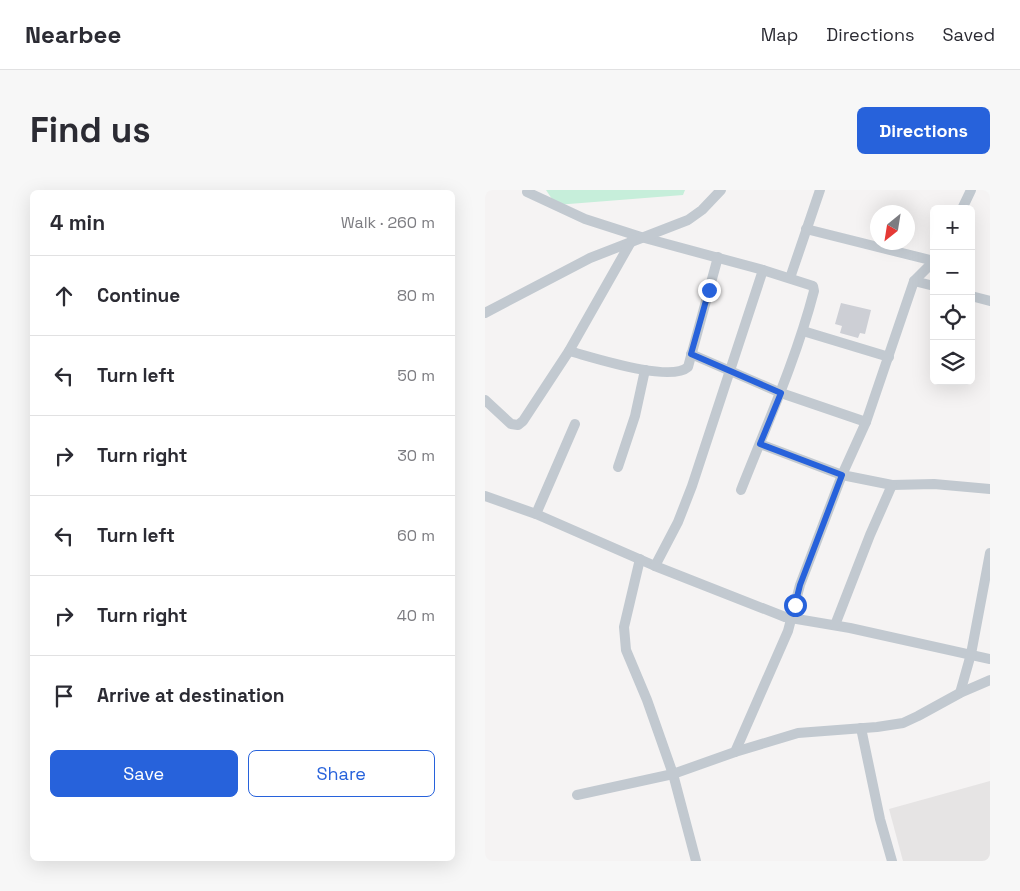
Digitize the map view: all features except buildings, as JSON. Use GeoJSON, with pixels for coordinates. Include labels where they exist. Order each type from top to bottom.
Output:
{"type":"FeatureCollection","features":[{"type":"Feature","properties":{"kind":"street"},"geometry":{"type":"LineString","coordinates":[[485,313],[590,258],[688,220],[702,210],[721,190]]}},
{"type":"Feature","properties":{"kind":"street"},"geometry":{"type":"LineString","coordinates":[[791,278],[821,190]]}},
{"type":"Feature","properties":{"kind":"street"},"geometry":{"type":"LineString","coordinates":[[964,205],[971,190]]}},
{"type":"Feature","properties":{"kind":"street"},"geometry":{"type":"LineString","coordinates":[[527,192],[585,219],[636,239],[718,258],[813,286],[814,290],[803,331],[781,393],[741,490]]}},
{"type":"Feature","properties":{"kind":"street"},"geometry":{"type":"LineString","coordinates":[[807,229],[930,260]]}},
{"type":"Feature","properties":{"kind":"street"},"geometry":{"type":"LineString","coordinates":[[485,400],[511,424],[518,425],[523,421],[569,351],[636,239]]}},
{"type":"Feature","properties":{"kind":"street"},"geometry":{"type":"LineString","coordinates":[[569,351],[645,370],[678,372],[688,367],[718,258]]}},
{"type":"Feature","properties":{"kind":"street"},"geometry":{"type":"LineString","coordinates":[[735,752],[788,631],[800,585],[842,475],[866,422],[914,281],[930,265]]}},
{"type":"Feature","properties":{"kind":"street"},"geometry":{"type":"LineString","coordinates":[[655,566],[678,522],[685,504],[763,270]]}},
{"type":"Feature","properties":{"kind":"street"},"geometry":{"type":"LineString","coordinates":[[914,281],[930,285]]}},
{"type":"Feature","properties":{"kind":"street"},"geometry":{"type":"LineString","coordinates":[[975,297],[990,301]]}},
{"type":"Feature","properties":{"kind":"street"},"geometry":{"type":"LineString","coordinates":[[803,331],[889,357]]}},
{"type":"Feature","properties":{"kind":"street"},"geometry":{"type":"LineString","coordinates":[[691,354],[781,393],[866,422]]}},
{"type":"Feature","properties":{"kind":"street"},"geometry":{"type":"LineString","coordinates":[[618,468],[635,416],[645,370]]}},
{"type":"Feature","properties":{"kind":"street"},"geometry":{"type":"LineString","coordinates":[[536,514],[575,424]]}},
{"type":"Feature","properties":{"kind":"street"},"geometry":{"type":"LineString","coordinates":[[760,444],[842,475],[892,485],[934,484],[990,490]]}},
{"type":"Feature","properties":{"kind":"street"},"geometry":{"type":"LineString","coordinates":[[835,625],[870,535],[892,485]]}},
{"type":"Feature","properties":{"kind":"street"},"geometry":{"type":"LineString","coordinates":[[485,496],[536,514],[640,560],[773,613],[990,658]]}},
{"type":"Feature","properties":{"kind":"street"},"geometry":{"type":"LineString","coordinates":[[960,693],[971,654],[990,553]]}},
{"type":"Feature","properties":{"kind":"street"},"geometry":{"type":"LineString","coordinates":[[640,560],[624,627],[626,650],[647,700],[673,774],[696,861]]}},
{"type":"Feature","properties":{"kind":"street"},"geometry":{"type":"LineString","coordinates":[[577,795],[673,774],[735,752],[798,733],[903,723],[960,693],[990,680]]}},
{"type":"Feature","properties":{"kind":"street"},"geometry":{"type":"LineString","coordinates":[[861,728],[880,818],[892,861]]}},
{"type":"Feature","properties":{"kind":"shaded area"},"geometry":{"type":"Polygon","coordinates":[[[990,781],[990,861],[903,861],[889,809],[990,781]]]}},
{"type":"Feature","properties":{"kind":"green space"},"geometry":{"type":"Polygon","coordinates":[[[546,190],[685,190],[683,195],[556,205],[546,190]]]}},
{"type":"Feature","properties":{"kind":"route"},"geometry":{"type":"LineString","coordinates":[[709,290],[691,354],[781,393],[760,444],[842,475],[800,585],[795,605]]}}]}
